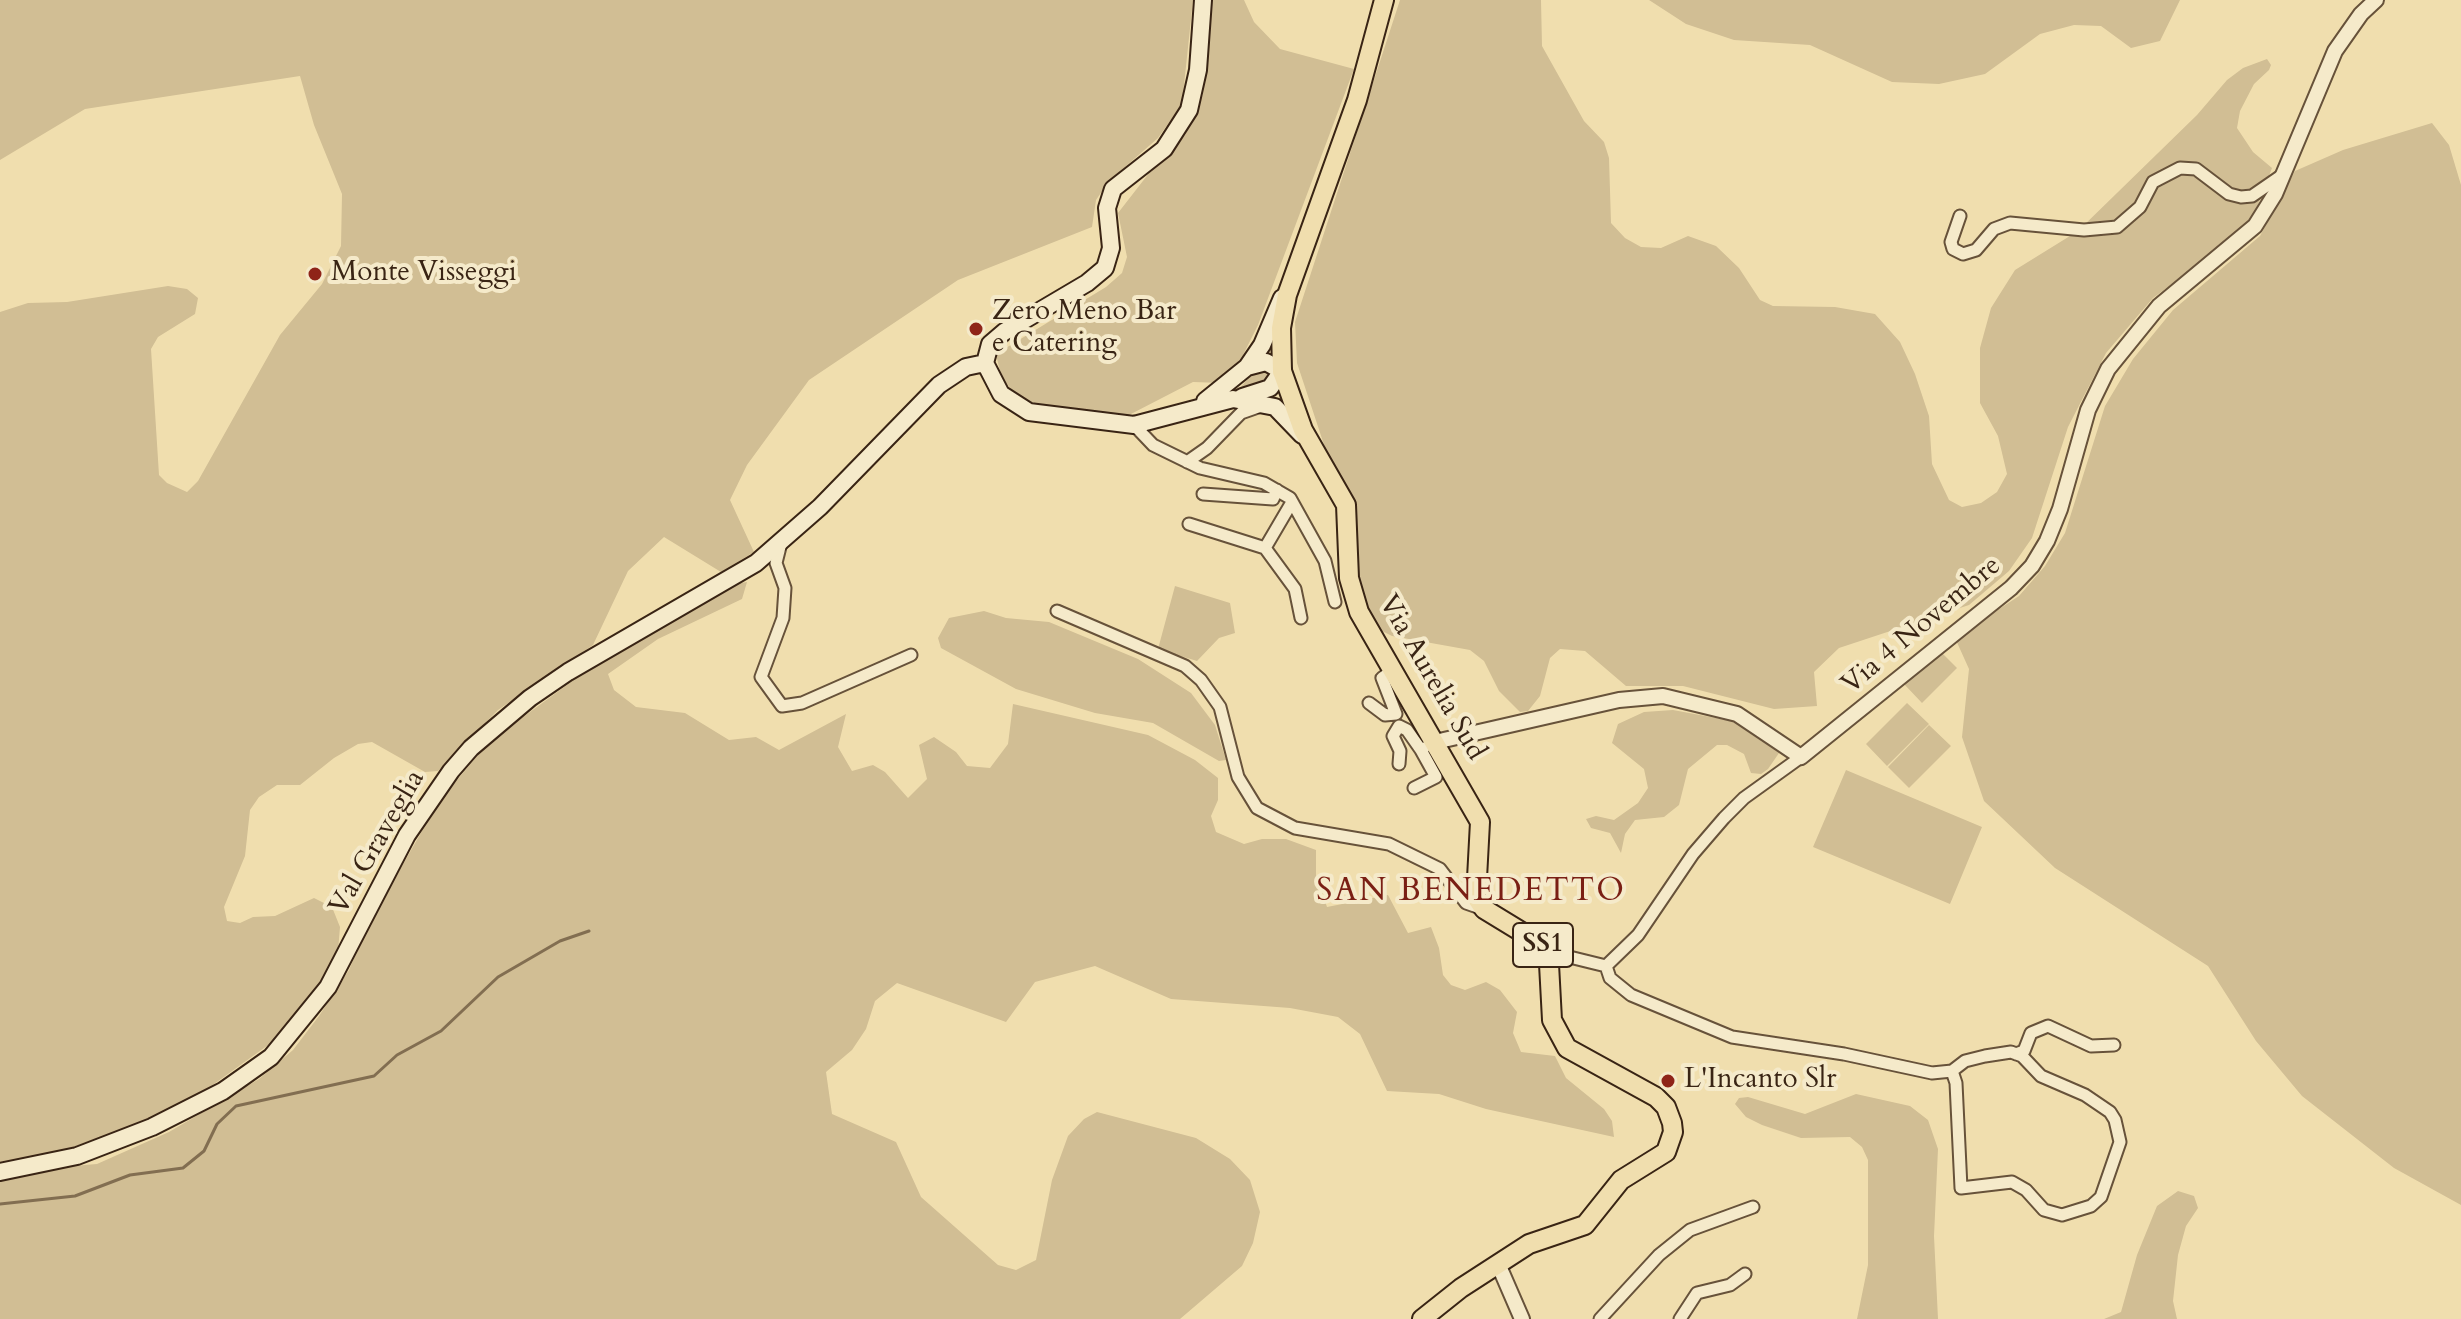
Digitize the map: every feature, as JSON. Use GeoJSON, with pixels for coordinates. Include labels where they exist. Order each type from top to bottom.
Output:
{"type":"FeatureCollection","features":[{"type":"Feature","properties":{"kind":"main road"},"geometry":{"type":"LineString","coordinates":[[1203,0],[1198,70],[1189,110],[1164,149],[1113,189],[1107,208],[1111,248],[1105,268],[1087,283],[1004,332],[990,344],[985,363],[1001,394],[1019,409],[1095,423],[1134,425],[1233,399],[1270,388],[1282,371],[1281,328],[1293,274]]}},
{"type":"Feature","properties":{"kind":"main road"},"geometry":{"type":"LineString","coordinates":[[1194,407],[1223,390],[1247,367],[1262,345],[1293,274],[1349,124],[1384,0]]}},
{"type":"Feature","properties":{"kind":"main road"},"geometry":{"type":"LineString","coordinates":[[1247,367],[1266,362],[1282,371]]}},
{"type":"Feature","properties":{"kind":"main road","name":"Val Graveglia"},"geometry":{"type":"LineString","coordinates":[[0,1172],[59,1162],[145,1130],[223,1091],[271,1057],[328,987],[407,835],[451,771],[471,748],[555,680],[729,579],[781,543],[939,385],[966,367],[985,363]]}},
{"type":"Feature","properties":{"kind":"main road","name":"SS1"},"geometry":{"type":"LineString","coordinates":[[1282,371],[1293,407],[1315,452]]}},
{"type":"Feature","properties":{"kind":"main road"},"geometry":{"type":"LineString","coordinates":[[1233,399],[1268,404]]}},
{"type":"Feature","properties":{"kind":"main road","name":"Via Aurelia Sud"},"geometry":{"type":"LineString","coordinates":[[1268,404],[1293,422],[1346,505],[1350,522],[1349,572],[1354,599],[1393,670],[1428,746],[1480,822],[1474,880],[1476,897],[1484,909]]}},
{"type":"Feature","properties":{"kind":"main road","name":"SS1"},"geometry":{"type":"LineString","coordinates":[[1422,1319],[1461,1288],[1540,1238],[1585,1225],[1621,1180],[1666,1152],[1673,1132],[1670,1116],[1656,1097],[1588,1062],[1562,1041],[1552,1020],[1545,951],[1534,936],[1484,909]]}},
{"type":"Feature","properties":{"kind":"street","name":"Via 4 Novembre"},"geometry":{"type":"LineString","coordinates":[[1606,966],[1638,935],[1693,854],[1724,818],[1754,790],[1801,757],[2011,588],[2032,566],[2047,541],[2060,509],[2088,410],[2108,369],[2159,306],[2255,226],[2281,176],[2335,51],[2361,14],[2376,0]]}},
{"type":"Feature","properties":{"kind":"street"},"geometry":{"type":"LineString","coordinates":[[1960,216],[1951,242],[1953,249],[1963,254],[1976,250],[1994,229],[2010,223],[2084,230],[2117,227],[2140,207],[2153,182],[2180,168],[2196,169],[2229,194],[2241,197],[2252,196],[2281,176]]}},
{"type":"Feature","properties":{"kind":"street"},"geometry":{"type":"LineString","coordinates":[[1187,462],[1207,448],[1241,413],[1268,404]]}},
{"type":"Feature","properties":{"kind":"street"},"geometry":{"type":"LineString","coordinates":[[1134,425],[1153,445],[1187,462],[1277,490],[1292,502],[1325,561],[1335,602]]}},
{"type":"Feature","properties":{"kind":"street"},"geometry":{"type":"LineString","coordinates":[[1203,494],[1273,499],[1277,490]]}},
{"type":"Feature","properties":{"kind":"street"},"geometry":{"type":"LineString","coordinates":[[1265,548],[1292,502]]}},
{"type":"Feature","properties":{"kind":"street"},"geometry":{"type":"LineString","coordinates":[[1189,524],[1265,548],[1295,589],[1301,618]]}},
{"type":"Feature","properties":{"kind":"street"},"geometry":{"type":"LineString","coordinates":[[781,543],[776,563],[785,588],[783,618],[761,677],[782,706],[802,703],[911,655]]}},
{"type":"Feature","properties":{"kind":"street"},"geometry":{"type":"LineString","coordinates":[[1057,611],[1185,666],[1201,680],[1212,693],[1227,723],[1243,788],[1265,813],[1295,828],[1389,844],[1440,869],[1466,903],[1484,909]]}},
{"type":"Feature","properties":{"kind":"street"},"geometry":{"type":"LineString","coordinates":[[1369,703],[1385,715],[1396,714],[1382,678],[1393,670]]}},
{"type":"Feature","properties":{"kind":"street"},"geometry":{"type":"LineString","coordinates":[[1428,746],[1619,700],[1663,696],[1737,714],[1801,757]]}},
{"type":"Feature","properties":{"kind":"street"},"geometry":{"type":"LineString","coordinates":[[1399,764],[1400,751],[1393,736],[1399,726],[1428,746],[1436,777],[1414,788]]}},
{"type":"Feature","properties":{"kind":"street"},"geometry":{"type":"LineString","coordinates":[[1451,883],[1474,880]]}},
{"type":"Feature","properties":{"kind":"street"},"geometry":{"type":"LineString","coordinates":[[1545,951],[1606,966],[1610,978],[1631,995],[1716,1033],[1844,1054],[1922,1071],[1952,1071],[1965,1061],[2016,1054],[2024,1051],[2031,1033],[2048,1026],[2091,1046],[2114,1045]]}},
{"type":"Feature","properties":{"kind":"street"},"geometry":{"type":"LineString","coordinates":[[1952,1071],[1956,1083],[1961,1188],[2012,1182],[2021,1186],[2050,1213],[2077,1213],[2101,1197],[2110,1181],[2120,1142],[2115,1120],[2110,1112],[2085,1095],[2041,1076],[2016,1054]]}},
{"type":"Feature","properties":{"kind":"street"},"geometry":{"type":"LineString","coordinates":[[1600,1319],[1659,1255],[1690,1230],[1753,1207]]}},
{"type":"Feature","properties":{"kind":"street"},"geometry":{"type":"LineString","coordinates":[[1499,1266],[1522,1319]]}},
{"type":"Feature","properties":{"kind":"street"},"geometry":{"type":"LineString","coordinates":[[1680,1319],[1697,1293],[1730,1285],[1745,1274]]}},
{"type":"Feature","properties":{"kind":"shaded area"},"geometry":{"type":"Polygon","coordinates":[[[0,0],[1193,0],[1182,104],[1158,138],[1109,181],[1096,200],[1092,227],[958,280],[809,380],[747,465],[730,500],[754,552],[721,572],[664,537],[628,571],[593,645],[498,710],[438,771],[425,772],[372,742],[358,744],[334,758],[300,785],[277,785],[259,797],[250,810],[245,856],[224,907],[227,921],[240,923],[253,917],[275,916],[314,898],[332,907],[340,927],[338,951],[314,994],[271,1043],[196,1097],[141,1122],[54,1154],[0,1162],[0,312],[28,303],[67,302],[168,286],[187,289],[198,298],[195,314],[158,337],[151,349],[159,475],[167,483],[187,492],[198,481],[280,335],[322,284],[341,246],[342,194],[314,125],[300,76],[85,109],[0,160],[0,0]]]}},
{"type":"Feature","properties":{"kind":"shaded area"},"geometry":{"type":"Polygon","coordinates":[[[1211,0],[1244,0],[1254,22],[1280,49],[1354,69],[1258,325],[1243,355],[1222,383],[1193,382],[1129,415],[1096,415],[1031,404],[1017,397],[1001,376],[996,354],[1106,287],[1122,273],[1127,257],[1118,213],[1153,168],[1185,135],[1196,114],[1203,94],[1211,0]]]}},
{"type":"Feature","properties":{"kind":"shaded area"},"geometry":{"type":"Polygon","coordinates":[[[1400,0],[1541,0],[1542,46],[1584,121],[1604,142],[1609,158],[1611,223],[1625,238],[1641,247],[1661,248],[1688,236],[1716,246],[1739,268],[1760,300],[1773,306],[1835,307],[1875,314],[1900,342],[1915,374],[1929,416],[1932,464],[1949,500],[1962,507],[1981,503],[1997,492],[2007,474],[1998,436],[1980,403],[1980,348],[1991,308],[2015,270],[2078,231],[2197,115],[2227,80],[2243,68],[2267,59],[2271,65],[2269,70],[2254,84],[2240,111],[2237,128],[2253,152],[2272,168],[2254,215],[2239,234],[2153,298],[2106,353],[2068,427],[2032,538],[2009,571],[1969,605],[1839,648],[1814,672],[1817,706],[1774,709],[1683,686],[1626,686],[1585,651],[1560,649],[1550,658],[1540,696],[1528,711],[1520,712],[1499,691],[1484,661],[1470,650],[1392,636],[1376,628],[1358,592],[1357,520],[1348,491],[1332,469],[1297,363],[1295,322],[1400,0]]]}},
{"type":"Feature","properties":{"kind":"shaded area"},"geometry":{"type":"Polygon","coordinates":[[[1649,0],[2180,0],[2160,41],[2131,48],[2101,26],[2074,25],[2040,34],[1985,74],[1939,84],[1892,82],[1810,45],[1734,40],[1686,24],[1649,0]]]}},
{"type":"Feature","properties":{"kind":"shaded area"},"geometry":{"type":"Polygon","coordinates":[[[2432,123],[2449,145],[2461,185],[2461,1205],[2394,1168],[2302,1096],[2256,1041],[2208,966],[2055,868],[1984,801],[1962,737],[1969,669],[1955,638],[2019,596],[2045,566],[2065,533],[2105,406],[2133,359],[2173,310],[2260,236],[2295,171],[2343,150],[2432,123]]]}},
{"type":"Feature","properties":{"kind":"shaded area"},"geometry":{"type":"Polygon","coordinates":[[[1266,368],[1274,377],[1242,392],[1240,388],[1251,375],[1266,368]]]}},
{"type":"Feature","properties":{"kind":"shaded area"},"geometry":{"type":"Polygon","coordinates":[[[747,582],[742,599],[658,639],[608,674],[614,690],[636,707],[685,713],[729,740],[756,737],[779,750],[846,714],[838,747],[852,771],[873,765],[885,772],[908,798],[927,779],[919,745],[934,737],[956,752],[967,766],[990,768],[1008,744],[1013,704],[1148,735],[1195,760],[1218,778],[1218,800],[1211,816],[1216,832],[1244,844],[1262,839],[1286,839],[1316,850],[1316,875],[1327,907],[1388,895],[1408,933],[1431,927],[1439,948],[1443,975],[1451,985],[1465,990],[1486,982],[1500,990],[1517,1012],[1513,1033],[1521,1052],[1555,1056],[1566,1078],[1604,1109],[1612,1121],[1614,1137],[1486,1109],[1439,1094],[1387,1091],[1360,1034],[1338,1017],[1290,1008],[1171,999],[1095,966],[1035,982],[1006,1022],[897,983],[875,1001],[866,1029],[852,1050],[826,1072],[832,1114],[896,1142],[921,1197],[998,1265],[1016,1270],[1036,1260],[1052,1180],[1068,1136],[1084,1119],[1097,1112],[1196,1138],[1230,1159],[1250,1180],[1260,1212],[1253,1243],[1242,1266],[1180,1319],[0,1319],[0,1172],[97,1164],[169,1132],[259,1079],[293,1050],[319,1016],[349,970],[366,929],[422,831],[452,786],[489,742],[601,660],[735,584],[747,582]]]}},
{"type":"Feature","properties":{"kind":"shaded area"},"geometry":{"type":"Polygon","coordinates":[[[1175,586],[1230,603],[1235,633],[1219,638],[1197,661],[1158,649],[1175,586]]]}},
{"type":"Feature","properties":{"kind":"shaded area"},"geometry":{"type":"Polygon","coordinates":[[[984,611],[1006,618],[1049,622],[1138,659],[1191,693],[1215,725],[1226,760],[1219,761],[1153,723],[1095,713],[1016,689],[941,648],[938,638],[949,618],[984,611]]]}},
{"type":"Feature","properties":{"kind":"shaded area"},"geometry":{"type":"Polygon","coordinates":[[[1939,650],[1957,668],[1922,703],[1904,684],[1939,650]]]}},
{"type":"Feature","properties":{"kind":"shaded area"},"geometry":{"type":"Polygon","coordinates":[[[1907,703],[1929,724],[1887,766],[1866,744],[1907,703]]]}},
{"type":"Feature","properties":{"kind":"shaded area"},"geometry":{"type":"Polygon","coordinates":[[[1673,710],[1732,721],[1779,753],[1761,774],[1751,773],[1744,754],[1727,745],[1717,745],[1688,769],[1679,805],[1664,817],[1635,820],[1625,834],[1621,853],[1610,833],[1591,828],[1586,819],[1596,816],[1614,820],[1638,803],[1648,788],[1644,769],[1612,743],[1618,724],[1644,712],[1673,710]]]}},
{"type":"Feature","properties":{"kind":"shaded area"},"geometry":{"type":"Polygon","coordinates":[[[1929,725],[1951,746],[1909,788],[1888,767],[1929,725]]]}},
{"type":"Feature","properties":{"kind":"shaded area"},"geometry":{"type":"Polygon","coordinates":[[[1846,770],[1982,827],[1950,904],[1813,847],[1846,770]]]}},
{"type":"Feature","properties":{"kind":"shaded area"},"geometry":{"type":"Polygon","coordinates":[[[1856,1094],[1910,1106],[1928,1120],[1938,1149],[1934,1236],[1938,1319],[1857,1319],[1868,1265],[1868,1160],[1862,1147],[1850,1137],[1801,1138],[1762,1125],[1746,1117],[1735,1104],[1739,1098],[1748,1097],[1805,1114],[1856,1094]]]}},
{"type":"Feature","properties":{"kind":"shaded area"},"geometry":{"type":"Polygon","coordinates":[[[2178,1191],[2194,1196],[2198,1208],[2186,1226],[2178,1255],[2173,1301],[2177,1319],[2104,1319],[2121,1312],[2137,1255],[2157,1206],[2178,1191]]]}},
{"type":"Feature","properties":{"kind":"waterway"},"geometry":{"type":"LineString","coordinates":[[0,1204],[75,1196],[130,1175],[183,1168],[204,1151],[217,1124],[236,1106],[374,1076],[397,1055],[441,1031],[498,977],[560,941],[589,931]]}},
{"type":"Feature","properties":{"kind":"place","name":"Monte Visseggi"},"geometry":{"type":"Point","coordinates":[315,274]}},
{"type":"Feature","properties":{"kind":"place","name":"Zero Meno Bar e Catering"},"geometry":{"type":"Point","coordinates":[976,329]}},
{"type":"Feature","properties":{"kind":"place","name":"L'Incanto Slr"},"geometry":{"type":"Point","coordinates":[1668,1081]}},
{"type":"Feature","properties":{"kind":"district","name":"SAN BENEDETTO"},"geometry":{"type":"Point","coordinates":[1471,893]}}]}
